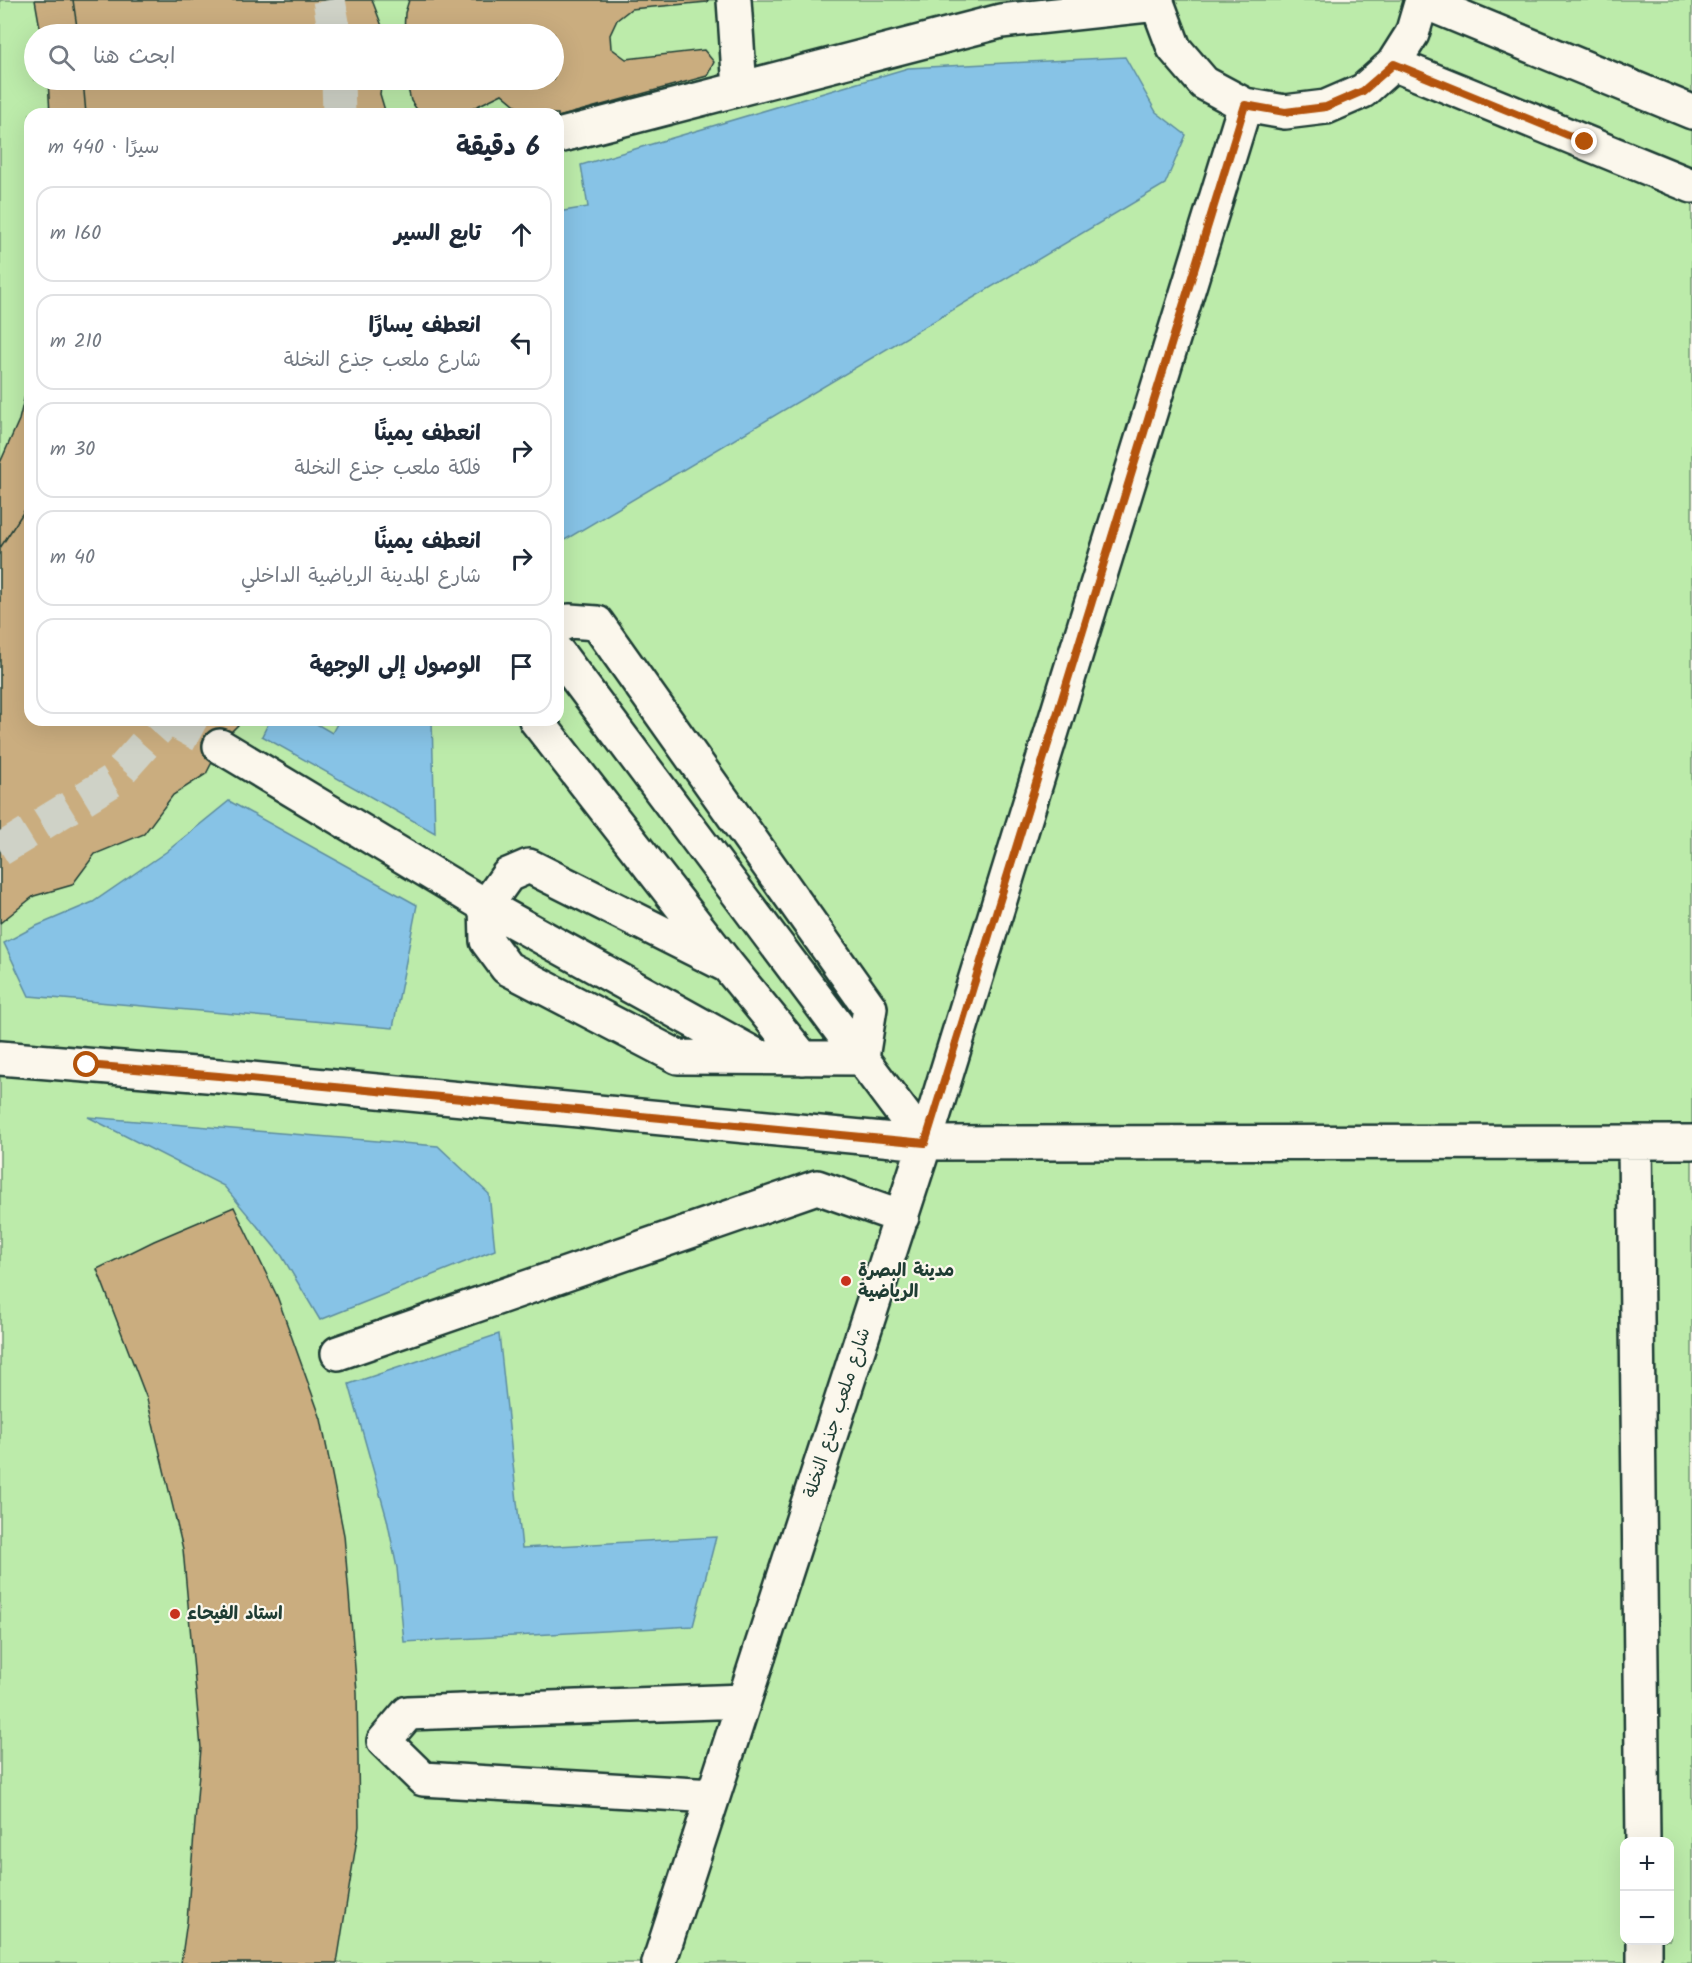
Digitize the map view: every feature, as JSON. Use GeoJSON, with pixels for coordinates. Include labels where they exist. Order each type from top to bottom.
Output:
{"type":"FeatureCollection","features":[{"type":"Feature","properties":{"kind":"street"},"geometry":{"type":"LineString","coordinates":[[734,0],[740,89]]}},
{"type":"Feature","properties":{"kind":"street"},"geometry":{"type":"LineString","coordinates":[[564,134],[1001,21],[1157,2],[1174,48],[1196,74],[1204,83],[1245,105],[1285,112],[1326,107],[1363,91],[1394,64],[1412,34],[1422,1],[1692,112]]}},
{"type":"Feature","properties":{"kind":"street"},"geometry":{"type":"LineString","coordinates":[[1394,64],[1692,186]]}},
{"type":"Feature","properties":{"kind":"street","name":"شارع ملعب جذع النخلة"},"geometry":{"type":"LineString","coordinates":[[659,1963],[902,1217],[1245,105]]}},
{"type":"Feature","properties":{"kind":"street"},"geometry":{"type":"LineString","coordinates":[[564,623],[569,621],[597,623],[870,1008],[862,1058]]}},
{"type":"Feature","properties":{"kind":"street"},"geometry":{"type":"LineString","coordinates":[[564,661],[925,1143]]}},
{"type":"Feature","properties":{"kind":"street"},"geometry":{"type":"LineString","coordinates":[[541,726],[728,966],[803,1058]]}},
{"type":"Feature","properties":{"kind":"street"},"geometry":{"type":"LineString","coordinates":[[220,746],[486,906],[758,1057]]}},
{"type":"Feature","properties":{"kind":"street"},"geometry":{"type":"LineString","coordinates":[[728,966],[529,866],[508,875],[486,906],[487,941],[507,968],[678,1057],[862,1058]]}},
{"type":"Feature","properties":{"kind":"street"},"geometry":{"type":"LineString","coordinates":[[0,1058],[219,1076],[925,1143],[1692,1142]]}},
{"type":"Feature","properties":{"kind":"street"},"geometry":{"type":"LineString","coordinates":[[1635,1143],[1643,1837]]}},
{"type":"Feature","properties":{"kind":"street"},"geometry":{"type":"LineString","coordinates":[[338,1353],[817,1187],[902,1217]]}},
{"type":"Feature","properties":{"kind":"street"},"geometry":{"type":"LineString","coordinates":[[713,1796],[423,1779],[384,1741],[408,1713],[744,1701]]}},
{"type":"Feature","properties":{"kind":"street"},"geometry":{"type":"LineString","coordinates":[[1644,1945],[1644,1963]]}},
{"type":"Feature","properties":{"kind":"green space","name":"مدينة البصرة الرياضية"},"geometry":{"type":"Polygon","coordinates":[[[0,0],[1692,0],[1692,1963],[0,1963],[0,0]]]}},
{"type":"Feature","properties":{"kind":"water"},"geometry":{"type":"Polygon","coordinates":[[[1125,57],[1156,112],[1186,135],[1165,184],[564,540],[564,211],[588,207],[581,165],[908,68],[1125,57]]]}},
{"type":"Feature","properties":{"kind":"water"},"geometry":{"type":"Polygon","coordinates":[[[267,726],[320,726],[332,733],[336,726],[432,726],[435,833],[262,736],[267,726]]]}},
{"type":"Feature","properties":{"kind":"water"},"geometry":{"type":"Polygon","coordinates":[[[229,801],[417,905],[393,1028],[29,996],[4,943],[34,927],[93,902],[166,852],[229,801]]]}},
{"type":"Feature","properties":{"kind":"water"},"geometry":{"type":"Polygon","coordinates":[[[88,1117],[438,1146],[489,1194],[495,1250],[320,1320],[282,1256],[224,1186],[88,1117]]]}},
{"type":"Feature","properties":{"kind":"water"},"geometry":{"type":"Polygon","coordinates":[[[499,1334],[522,1548],[716,1537],[693,1626],[404,1642],[397,1568],[387,1519],[349,1384],[499,1334]]]}},
{"type":"Feature","properties":{"kind":"building"},"geometry":{"type":"Polygon","coordinates":[[[35,0],[73,0],[77,24],[39,24],[35,0]]]}},
{"type":"Feature","properties":{"kind":"building"},"geometry":{"type":"Polygon","coordinates":[[[73,0],[372,0],[381,24],[77,24],[73,0]]]}},
{"type":"Feature","properties":{"kind":"building"},"geometry":{"type":"Polygon","coordinates":[[[409,0],[708,0],[707,2],[631,9],[617,20],[610,35],[611,48],[626,59],[704,50],[714,62],[707,76],[564,115],[564,108],[519,108],[502,94],[473,108],[416,108],[408,90],[564,90],[564,24],[404,24],[409,0]]]}},
{"type":"Feature","properties":{"kind":"building"},"geometry":{"type":"Polygon","coordinates":[[[49,90],[84,90],[85,108],[50,108],[49,90]]]}},
{"type":"Feature","properties":{"kind":"building"},"geometry":{"type":"Polygon","coordinates":[[[84,90],[381,90],[384,108],[85,108],[84,90]]]}},
{"type":"Feature","properties":{"kind":"building"},"geometry":{"type":"Polygon","coordinates":[[[24,400],[24,511],[0,548],[0,463],[19,420],[24,400]]]}},
{"type":"Feature","properties":{"kind":"building"},"geometry":{"type":"Polygon","coordinates":[[[24,511],[24,726],[237,726],[224,739],[206,774],[173,795],[144,834],[95,854],[72,885],[34,896],[0,923],[0,548],[24,511]]]}},
{"type":"Feature","properties":{"kind":"building"},"geometry":{"type":"Polygon","coordinates":[[[234,1207],[277,1296],[321,1419],[344,1535],[357,1692],[359,1826],[337,1963],[181,1963],[187,1921],[201,1748],[183,1549],[147,1399],[97,1269],[154,1241],[234,1207]]]}},
{"type":"Feature","properties":{"kind":"tunnel"},"geometry":{"type":"LineString","coordinates":[[329,0],[333,24]]}},
{"type":"Feature","properties":{"kind":"tunnel"},"geometry":{"type":"LineString","coordinates":[[338,90],[339,108]]}},
{"type":"Feature","properties":{"kind":"tunnel"},"geometry":{"type":"LineString","coordinates":[[0,850],[112,781],[161,726]]}},
{"type":"Feature","properties":{"kind":"tunnel"},"geometry":{"type":"LineString","coordinates":[[183,726],[220,746]]}},
{"type":"Feature","properties":{"kind":"place","name":"مدينة البصرة الرياضية"},"geometry":{"type":"Point","coordinates":[846,1281]}},
{"type":"Feature","properties":{"kind":"place","name":"استاد الفيحاء"},"geometry":{"type":"Point","coordinates":[175,1614]}},
{"type":"Feature","properties":{"kind":"route"},"geometry":{"type":"LineString","coordinates":[[87,1065],[925,1143],[1245,105],[1285,112],[1326,107],[1363,91],[1394,64],[1585,142]]}}]}
